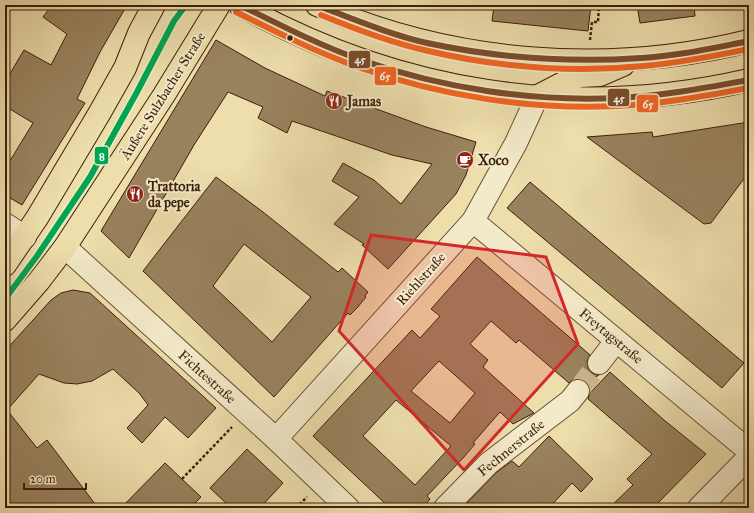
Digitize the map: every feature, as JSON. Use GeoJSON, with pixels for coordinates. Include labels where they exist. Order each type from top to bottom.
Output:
{"type":"FeatureCollection","features":[{"type":"Feature","properties":{"kind":"main road"},"geometry":{"type":"LineString","coordinates":[[5,265],[25,237],[71,163],[114,88],[154,5]]}},
{"type":"Feature","properties":{"kind":"main road","name":"Äußere Sulzbacher Straße"},"geometry":{"type":"LineString","coordinates":[[5,320],[39,281],[65,247],[164,95],[219,5]]}},
{"type":"Feature","properties":{"kind":"main road"},"geometry":{"type":"LineString","coordinates":[[240,5],[305,38],[354,58],[382,67],[449,84],[484,90],[537,97],[597,99],[651,96],[715,87],[749,80]]}},
{"type":"Feature","properties":{"kind":"main road"},"geometry":{"type":"LineString","coordinates":[[317,5],[385,30],[419,40],[466,50],[518,57],[569,60],[638,59],[706,51],[749,41]]}},
{"type":"Feature","properties":{"kind":"main road"},"geometry":{"type":"LineString","coordinates":[[537,97],[567,81],[580,76],[600,75],[638,59]]}},
{"type":"Feature","properties":{"kind":"street","name":"Riehlstraße"},"geometry":{"type":"LineString","coordinates":[[276,439],[473,221],[516,143],[537,97]]}},
{"type":"Feature","properties":{"kind":"street","name":"Freytagstraße"},"geometry":{"type":"LineString","coordinates":[[473,221],[749,451]]}},
{"type":"Feature","properties":{"kind":"street"},"geometry":{"type":"LineString","coordinates":[[5,224],[25,237]]}},
{"type":"Feature","properties":{"kind":"street","name":"Fichtestraße"},"geometry":{"type":"LineString","coordinates":[[65,247],[276,439],[348,508]]}},
{"type":"Feature","properties":{"kind":"street"},"geometry":{"type":"LineString","coordinates":[[599,363],[616,341]]}},
{"type":"Feature","properties":{"kind":"street","name":"Fechnerstraße"},"geometry":{"type":"LineString","coordinates":[[445,508],[489,463],[570,401],[578,391]]}},
{"type":"Feature","properties":{"kind":"street"},"geometry":{"type":"LineString","coordinates":[[699,508],[749,457]]}},
{"type":"Feature","properties":{"kind":"path"},"geometry":{"type":"LineString","coordinates":[[590,42],[592,22],[598,22],[599,5]]}},
{"type":"Feature","properties":{"kind":"path"},"geometry":{"type":"LineString","coordinates":[[182,479],[246,412]]}},
{"type":"Feature","properties":{"kind":"highlighted area"},"geometry":{"type":"Polygon","coordinates":[[[371,235],[546,257],[578,344],[464,470],[339,331],[371,235]]]}},
{"type":"Feature","properties":{"kind":"building"},"geometry":{"type":"Polygon","coordinates":[[[52,5],[127,5],[100,52],[77,99],[85,103],[22,205],[5,195],[5,169],[33,123],[5,106],[5,82],[24,50],[51,65],[67,34],[43,17],[52,5]]]}},
{"type":"Feature","properties":{"kind":"building"},"geometry":{"type":"Polygon","coordinates":[[[494,5],[591,5],[588,31],[492,21],[494,5]]]}},
{"type":"Feature","properties":{"kind":"building"},"geometry":{"type":"Polygon","coordinates":[[[637,5],[694,5],[695,16],[640,23],[637,5]]]}},
{"type":"Feature","properties":{"kind":"building"},"geometry":{"type":"Polygon","coordinates":[[[216,40],[265,68],[325,96],[327,91],[426,127],[476,142],[466,175],[456,194],[388,269],[362,245],[364,244],[334,224],[359,197],[332,181],[343,163],[374,180],[401,204],[432,164],[392,155],[292,121],[287,133],[258,118],[263,107],[228,92],[194,145],[129,258],[101,231],[216,40]]]}},
{"type":"Feature","properties":{"kind":"building"},"geometry":{"type":"Polygon","coordinates":[[[749,122],[749,172],[711,223],[704,224],[587,137],[652,132],[653,137],[749,122]]]}},
{"type":"Feature","properties":{"kind":"building"},"geometry":{"type":"Polygon","coordinates":[[[216,177],[263,212],[338,272],[342,268],[368,292],[357,308],[350,315],[348,313],[274,397],[143,271],[216,177]],[[244,244],[213,286],[272,342],[311,297],[244,244]]]}},
{"type":"Feature","properties":{"kind":"building"},"geometry":{"type":"Polygon","coordinates":[[[530,182],[744,363],[722,388],[507,208],[530,182]]]}},
{"type":"Feature","properties":{"kind":"building"},"geometry":{"type":"Polygon","coordinates":[[[477,257],[590,355],[587,361],[588,368],[592,373],[599,375],[587,382],[574,379],[569,383],[519,340],[516,343],[491,321],[470,344],[488,360],[483,367],[534,413],[513,424],[500,412],[473,443],[475,444],[464,457],[427,496],[430,499],[423,508],[390,508],[313,436],[412,330],[420,338],[440,316],[431,309],[477,257]],[[439,361],[411,391],[450,423],[475,393],[439,361]],[[396,400],[363,436],[415,485],[451,446],[396,400]]]}},
{"type":"Feature","properties":{"kind":"building"},"geometry":{"type":"Polygon","coordinates":[[[73,290],[90,293],[216,408],[188,438],[165,417],[142,443],[127,428],[148,405],[139,393],[113,369],[92,381],[77,384],[64,383],[39,374],[7,410],[37,448],[47,440],[98,508],[5,508],[5,351],[51,300],[61,293],[73,290]]]}},
{"type":"Feature","properties":{"kind":"building"},"geometry":{"type":"Polygon","coordinates":[[[610,372],[664,420],[706,454],[653,508],[609,508],[633,485],[627,479],[652,454],[588,399],[590,393],[610,372]]]}},
{"type":"Feature","properties":{"kind":"building"},"geometry":{"type":"Polygon","coordinates":[[[549,436],[593,479],[581,492],[572,483],[549,508],[462,508],[497,472],[512,461],[519,467],[549,436]]]}},
{"type":"Feature","properties":{"kind":"building"},"geometry":{"type":"Polygon","coordinates":[[[247,449],[283,483],[260,508],[231,508],[210,488],[247,449]]]}},
{"type":"Feature","properties":{"kind":"building"},"geometry":{"type":"Polygon","coordinates":[[[165,463],[201,497],[190,508],[121,508],[165,463]]]}},
{"type":"Feature","properties":{"kind":"tunnel"},"geometry":{"type":"LineString","coordinates":[[578,391],[599,363]]}},
{"type":"Feature","properties":{"kind":"transit line","name":"8"},"geometry":{"type":"LineString","coordinates":[[5,299],[37,256],[90,177],[174,21],[186,5]]}},
{"type":"Feature","properties":{"kind":"transit line","name":"45"},"geometry":{"type":"LineString","coordinates":[[240,5],[315,41],[361,60],[423,78],[487,91],[552,98],[617,98],[667,94],[749,80]]}},
{"type":"Feature","properties":{"kind":"transit line","name":"45"},"geometry":{"type":"LineString","coordinates":[[324,8],[362,23],[414,40],[507,56],[587,60],[655,57],[749,41]]}},
{"type":"Feature","properties":{"kind":"transit line","name":"65"},"geometry":{"type":"LineString","coordinates":[[236,12],[311,48],[358,67],[421,86],[486,99],[551,106],[617,106],[667,102],[749,88]]}},
{"type":"Feature","properties":{"kind":"transit line","name":"65"},"geometry":{"type":"LineString","coordinates":[[321,15],[372,35],[424,50],[478,61],[534,67],[589,69],[657,65],[749,49]]}},
{"type":"Feature","properties":{"kind":"place","name":"Jamas"},"geometry":{"type":"Point","coordinates":[334,101]}},
{"type":"Feature","properties":{"kind":"place","name":"Xoco"},"geometry":{"type":"Point","coordinates":[465,160]}},
{"type":"Feature","properties":{"kind":"place","name":"Trattoria da pepe"},"geometry":{"type":"Point","coordinates":[135,194]}}]}
